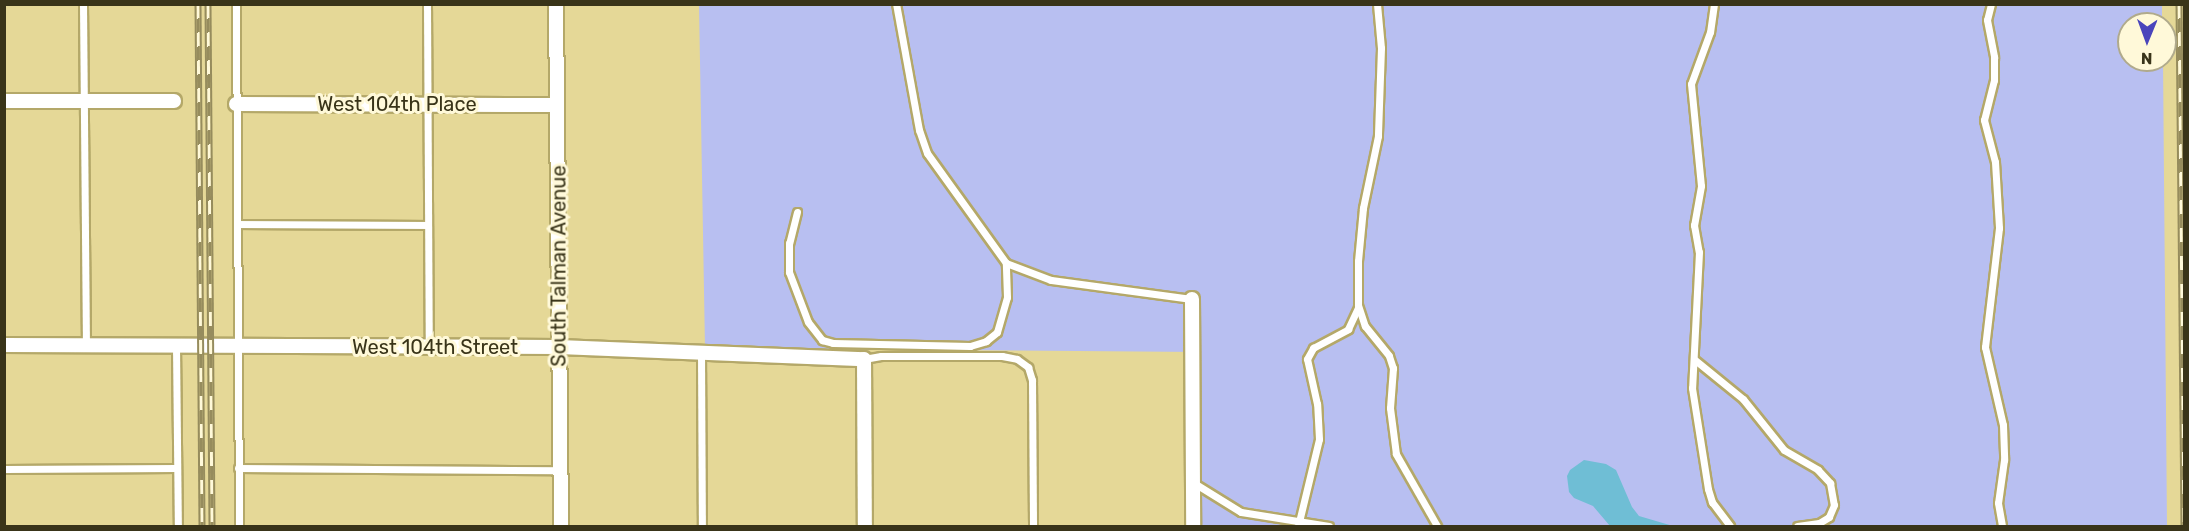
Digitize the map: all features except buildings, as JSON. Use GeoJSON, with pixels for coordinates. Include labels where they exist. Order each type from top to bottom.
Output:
{"type":"FeatureCollection","features":[{"type":"Feature","properties":{"kind":"street","name":"South Talman Avenue"},"geometry":{"type":"LineString","coordinates":[[556,4],[561,526]]}},
{"type":"Feature","properties":{"kind":"street"},"geometry":{"type":"LineString","coordinates":[[4,101],[174,101]]}},
{"type":"Feature","properties":{"kind":"street","name":"West 104th Place"},"geometry":{"type":"LineString","coordinates":[[236,104],[557,105]]}},
{"type":"Feature","properties":{"kind":"street"},"geometry":{"type":"LineString","coordinates":[[1192,299],[1193,526]]}},
{"type":"Feature","properties":{"kind":"street","name":"West 104th Street"},"geometry":{"type":"LineString","coordinates":[[4,345],[559,347],[864,359]]}},
{"type":"Feature","properties":{"kind":"street"},"geometry":{"type":"LineString","coordinates":[[864,359],[865,526]]}},
{"type":"Feature","properties":{"kind":"lane"},"geometry":{"type":"LineString","coordinates":[[83,4],[86,345]]}},
{"type":"Feature","properties":{"kind":"lane"},"geometry":{"type":"LineString","coordinates":[[236,4],[239,526]]}},
{"type":"Feature","properties":{"kind":"lane"},"geometry":{"type":"LineString","coordinates":[[426,4],[429,347]]}},
{"type":"Feature","properties":{"kind":"lane"},"geometry":{"type":"LineString","coordinates":[[796,212],[789,243],[789,272],[808,322],[817,336],[828,343],[970,346],[986,341],[997,332],[1004,312],[1007,288],[1006,263],[927,153],[919,130],[896,4]]}},
{"type":"Feature","properties":{"kind":"lane"},"geometry":{"type":"LineString","coordinates":[[1299,524],[1319,440],[1317,404],[1307,359],[1313,348],[1348,329],[1356,316],[1358,305],[1361,218],[1378,136],[1381,48],[1377,4]]}},
{"type":"Feature","properties":{"kind":"lane"},"geometry":{"type":"LineString","coordinates":[[1714,4],[1710,32],[1691,84],[1701,186],[1694,225],[1699,252],[1693,400],[1701,427],[1706,480],[1713,502],[1730,526]]}},
{"type":"Feature","properties":{"kind":"lane"},"geometry":{"type":"LineString","coordinates":[[1991,4],[1987,20],[1994,57],[1994,80],[1984,120],[1995,162],[1999,241],[1985,347],[2003,425],[2004,460],[1998,503],[2002,526]]}},
{"type":"Feature","properties":{"kind":"lane"},"geometry":{"type":"LineString","coordinates":[[237,224],[428,225]]}},
{"type":"Feature","properties":{"kind":"lane"},"geometry":{"type":"LineString","coordinates":[[1006,263],[1051,280],[1192,299]]}},
{"type":"Feature","properties":{"kind":"lane"},"geometry":{"type":"LineString","coordinates":[[1358,305],[1365,326],[1389,356],[1393,368],[1390,408],[1396,454],[1437,526]]}},
{"type":"Feature","properties":{"kind":"lane"},"geometry":{"type":"LineString","coordinates":[[176,346],[178,526]]}},
{"type":"Feature","properties":{"kind":"lane"},"geometry":{"type":"LineString","coordinates":[[701,354],[702,526]]}},
{"type":"Feature","properties":{"kind":"lane"},"geometry":{"type":"LineString","coordinates":[[864,359],[881,356],[1002,356],[1017,359],[1028,368],[1032,380],[1033,526]]}},
{"type":"Feature","properties":{"kind":"lane"},"geometry":{"type":"LineString","coordinates":[[1695,360],[1743,399],[1784,450],[1818,470],[1830,483],[1834,505],[1829,517],[1819,523],[1797,526]]}},
{"type":"Feature","properties":{"kind":"lane"},"geometry":{"type":"LineString","coordinates":[[4,469],[177,468]]}},
{"type":"Feature","properties":{"kind":"lane"},"geometry":{"type":"LineString","coordinates":[[238,468],[561,470]]}},
{"type":"Feature","properties":{"kind":"lane"},"geometry":{"type":"LineString","coordinates":[[1193,482],[1240,512],[1299,524],[1329,526]]}},
{"type":"Feature","properties":{"kind":"shaded area"},"geometry":{"type":"Polygon","coordinates":[[[699,5],[2162,5],[2162,12],[2117,12],[2117,72],[2163,72],[2167,526],[1200,526],[1199,352],[705,348],[699,5]]]}},
{"type":"Feature","properties":{"kind":"shaded area"},"geometry":{"type":"Polygon","coordinates":[[[1584,460],[1606,464],[1616,470],[1632,507],[1639,516],[1673,526],[1610,526],[1593,506],[1574,498],[1569,492],[1567,476],[1570,470],[1584,460]]]}},
{"type":"Feature","properties":{"kind":"railway"},"geometry":{"type":"LineString","coordinates":[[198,4],[202,526]]}},
{"type":"Feature","properties":{"kind":"railway"},"geometry":{"type":"LineString","coordinates":[[208,4],[212,526]]}},
{"type":"Feature","properties":{"kind":"railway"},"geometry":{"type":"LineString","coordinates":[[2179,4],[2184,526]]}}]}
